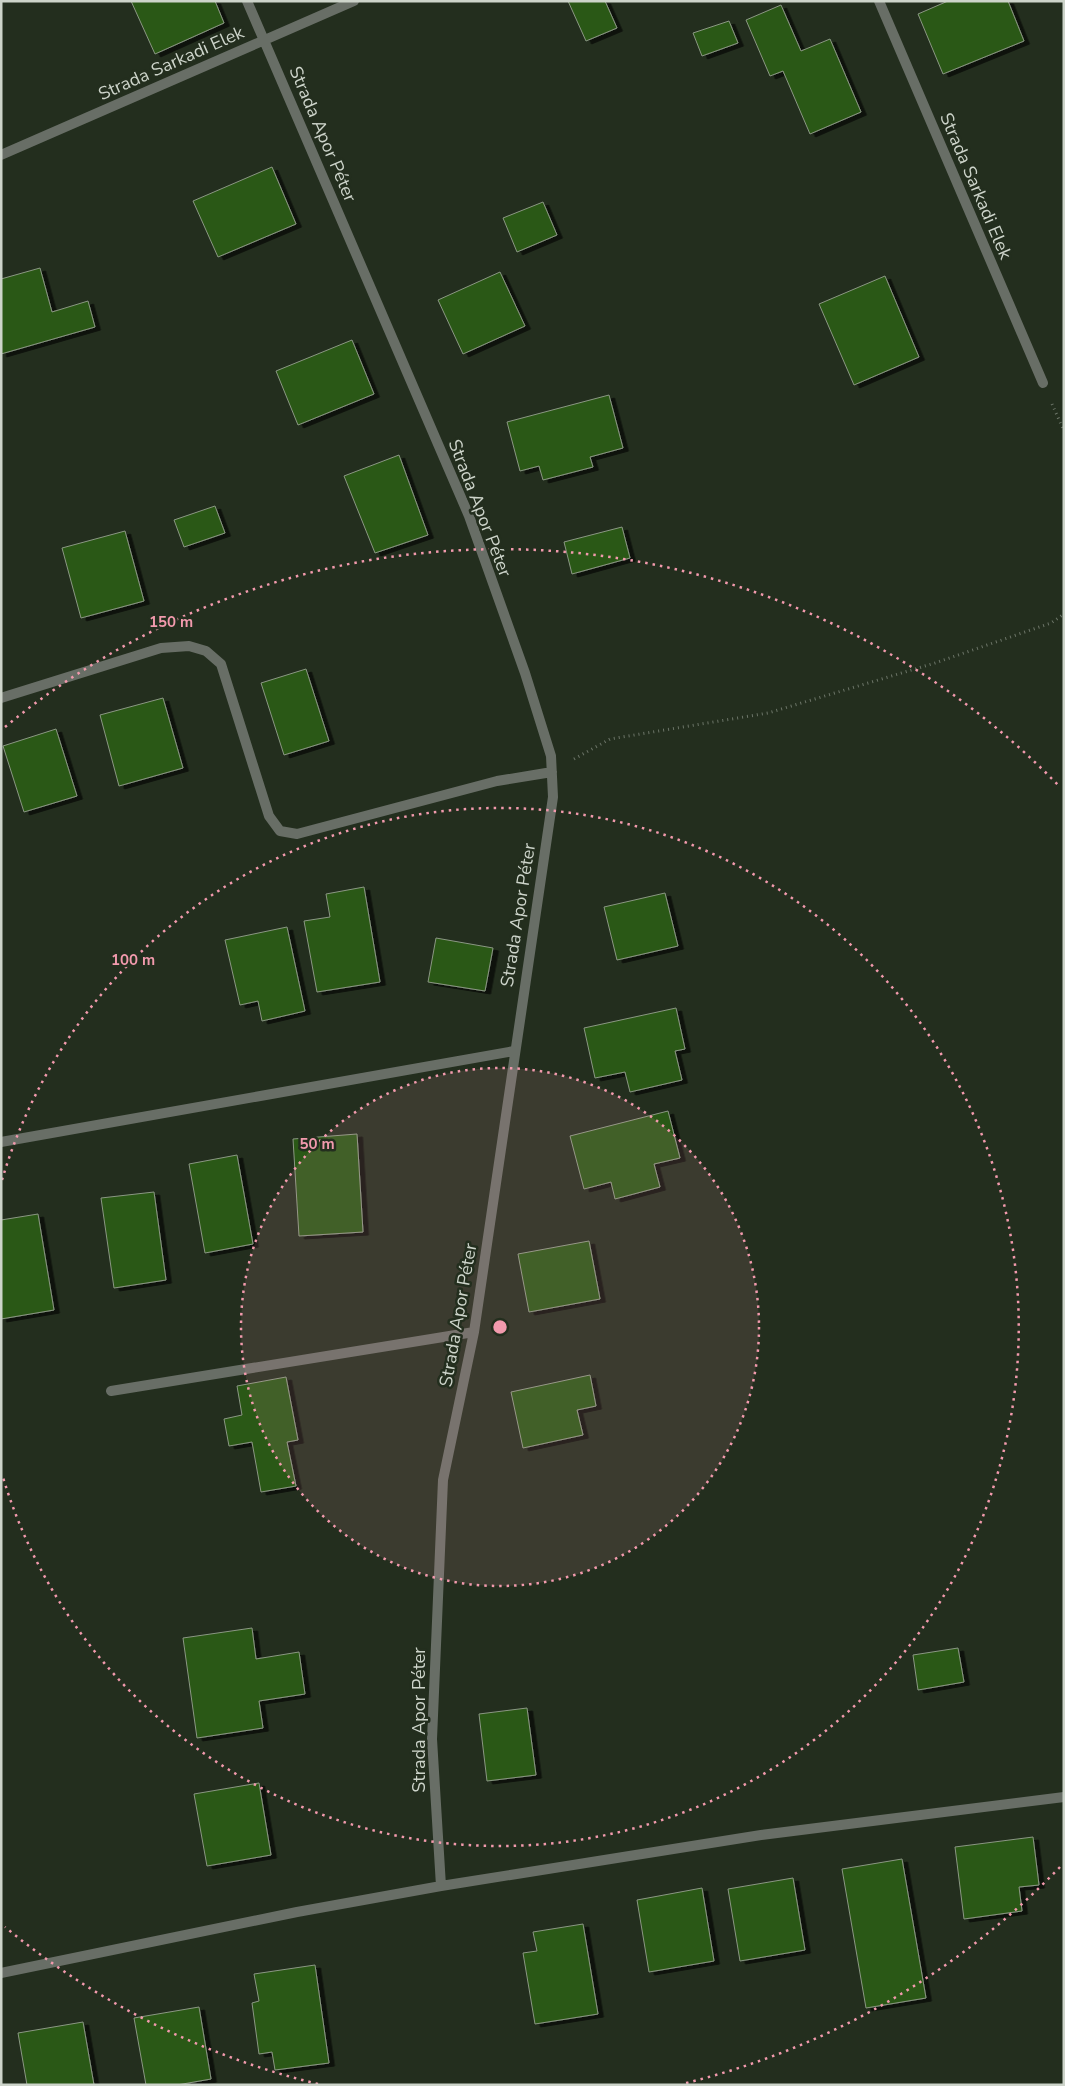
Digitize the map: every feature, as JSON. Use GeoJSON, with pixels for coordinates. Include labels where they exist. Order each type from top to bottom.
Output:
{"type":"FeatureCollection","features":[{"type":"Feature","properties":{"kind":"street","name":"Strada Apor Péter"},"geometry":{"type":"LineString","coordinates":[[247,1],[468,516],[525,673],[551,756],[553,798],[514,1050],[474,1332],[443,1490],[432,1739],[441,1886]]}},
{"type":"Feature","properties":{"kind":"street","name":"Strada Sarkadi Elek"},"geometry":{"type":"LineString","coordinates":[[1,155],[354,1]]}},
{"type":"Feature","properties":{"kind":"street","name":"Strada Sarkadi Elek"},"geometry":{"type":"LineString","coordinates":[[879,1],[1042,383]]}},
{"type":"Feature","properties":{"kind":"street"},"geometry":{"type":"LineString","coordinates":[[1,698],[161,648],[189,646],[206,651],[221,664],[269,816],[280,831],[297,834],[497,781],[552,772]]}},
{"type":"Feature","properties":{"kind":"street"},"geometry":{"type":"LineString","coordinates":[[1,1142],[514,1050]]}},
{"type":"Feature","properties":{"kind":"street"},"geometry":{"type":"LineString","coordinates":[[111,1391],[474,1332]]}},
{"type":"Feature","properties":{"kind":"street"},"geometry":{"type":"LineString","coordinates":[[1,1973],[298,1912],[441,1886],[761,1834],[1064,1797]]}},
{"type":"Feature","properties":{"kind":"path"},"geometry":{"type":"LineString","coordinates":[[1042,383],[1064,431]]}},
{"type":"Feature","properties":{"kind":"path"},"geometry":{"type":"LineString","coordinates":[[552,772],[610,739],[768,713],[935,663],[1051,623],[1064,614]]}},
{"type":"Feature","properties":{"kind":"building"},"geometry":{"type":"Polygon","coordinates":[[[131,1],[215,1],[224,23],[155,54],[131,1]]]}},
{"type":"Feature","properties":{"kind":"building"},"geometry":{"type":"Polygon","coordinates":[[[568,1],[605,1],[617,28],[586,41],[568,1]]]}},
{"type":"Feature","properties":{"kind":"building"},"geometry":{"type":"Polygon","coordinates":[[[948,1],[1008,1],[1024,41],[943,74],[918,14],[948,1]]]}},
{"type":"Feature","properties":{"kind":"building"},"geometry":{"type":"Polygon","coordinates":[[[781,5],[801,51],[830,39],[861,112],[810,134],[783,71],[770,76],[746,20],[781,5]]]}},
{"type":"Feature","properties":{"kind":"building"},"geometry":{"type":"Polygon","coordinates":[[[729,21],[738,43],[702,56],[693,33],[729,21]]]}},
{"type":"Feature","properties":{"kind":"building"},"geometry":{"type":"Polygon","coordinates":[[[272,167],[296,224],[218,257],[193,201],[272,167]]]}},
{"type":"Feature","properties":{"kind":"building"},"geometry":{"type":"Polygon","coordinates":[[[543,202],[557,235],[517,252],[503,218],[543,202]]]}},
{"type":"Feature","properties":{"kind":"building"},"geometry":{"type":"Polygon","coordinates":[[[40,268],[52,312],[88,301],[95,327],[1,354],[1,279],[40,268]]]}},
{"type":"Feature","properties":{"kind":"building"},"geometry":{"type":"Polygon","coordinates":[[[500,272],[525,326],[463,354],[438,300],[500,272]]]}},
{"type":"Feature","properties":{"kind":"building"},"geometry":{"type":"Polygon","coordinates":[[[885,276],[919,357],[854,385],[819,304],[885,276]]]}},
{"type":"Feature","properties":{"kind":"building"},"geometry":{"type":"Polygon","coordinates":[[[352,340],[374,394],[298,425],[276,371],[352,340]]]}},
{"type":"Feature","properties":{"kind":"building"},"geometry":{"type":"Polygon","coordinates":[[[609,395],[623,448],[590,457],[593,467],[543,480],[539,466],[520,471],[507,422],[609,395]]]}},
{"type":"Feature","properties":{"kind":"building"},"geometry":{"type":"Polygon","coordinates":[[[399,455],[428,535],[375,553],[344,476],[399,455]]]}},
{"type":"Feature","properties":{"kind":"building"},"geometry":{"type":"Polygon","coordinates":[[[215,506],[225,533],[184,547],[174,520],[215,506]]]}},
{"type":"Feature","properties":{"kind":"building"},"geometry":{"type":"Polygon","coordinates":[[[622,527],[630,558],[572,574],[564,542],[622,527]]]}},
{"type":"Feature","properties":{"kind":"building"},"geometry":{"type":"Polygon","coordinates":[[[125,531],[144,601],[81,618],[62,548],[125,531]]]}},
{"type":"Feature","properties":{"kind":"building"},"geometry":{"type":"Polygon","coordinates":[[[306,669],[329,741],[284,755],[261,683],[306,669]]]}},
{"type":"Feature","properties":{"kind":"building"},"geometry":{"type":"Polygon","coordinates":[[[163,698],[183,768],[119,786],[100,715],[163,698]]]}},
{"type":"Feature","properties":{"kind":"building"},"geometry":{"type":"Polygon","coordinates":[[[56,729],[77,796],[24,812],[3,746],[56,729]]]}},
{"type":"Feature","properties":{"kind":"building"},"geometry":{"type":"Polygon","coordinates":[[[364,887],[380,982],[317,992],[304,921],[330,917],[326,894],[364,887]]]}},
{"type":"Feature","properties":{"kind":"building"},"geometry":{"type":"Polygon","coordinates":[[[665,893],[678,946],[617,960],[604,907],[665,893]]]}},
{"type":"Feature","properties":{"kind":"building"},"geometry":{"type":"Polygon","coordinates":[[[287,927],[305,1011],[262,1021],[258,1001],[240,1005],[225,940],[287,927]]]}},
{"type":"Feature","properties":{"kind":"building"},"geometry":{"type":"Polygon","coordinates":[[[436,938],[493,948],[485,991],[428,982],[436,938]]]}},
{"type":"Feature","properties":{"kind":"building"},"geometry":{"type":"Polygon","coordinates":[[[676,1008],[685,1049],[675,1051],[682,1080],[630,1092],[625,1072],[595,1078],[584,1028],[676,1008]]]}},
{"type":"Feature","properties":{"kind":"building"},"geometry":{"type":"Polygon","coordinates":[[[668,1111],[680,1158],[654,1164],[660,1187],[615,1199],[611,1182],[584,1189],[570,1136],[668,1111]]]}},
{"type":"Feature","properties":{"kind":"building"},"geometry":{"type":"Polygon","coordinates":[[[357,1134],[363,1232],[299,1236],[293,1139],[357,1134]]]}},
{"type":"Feature","properties":{"kind":"building"},"geometry":{"type":"Polygon","coordinates":[[[237,1155],[253,1244],[205,1253],[189,1164],[237,1155]]]}},
{"type":"Feature","properties":{"kind":"building"},"geometry":{"type":"Polygon","coordinates":[[[154,1192],[166,1280],[114,1288],[101,1198],[154,1192]]]}},
{"type":"Feature","properties":{"kind":"building"},"geometry":{"type":"Polygon","coordinates":[[[38,1214],[54,1310],[1,1319],[1,1220],[38,1214]]]}},
{"type":"Feature","properties":{"kind":"building"},"geometry":{"type":"Polygon","coordinates":[[[589,1241],[600,1299],[529,1312],[518,1254],[589,1241]]]}},
{"type":"Feature","properties":{"kind":"building"},"geometry":{"type":"Polygon","coordinates":[[[590,1375],[596,1406],[577,1410],[583,1435],[523,1448],[511,1392],[590,1375]]]}},
{"type":"Feature","properties":{"kind":"building"},"geometry":{"type":"Polygon","coordinates":[[[286,1377],[298,1440],[287,1442],[296,1486],[261,1492],[252,1442],[229,1446],[224,1419],[242,1415],[237,1386],[286,1377]]]}},
{"type":"Feature","properties":{"kind":"building"},"geometry":{"type":"Polygon","coordinates":[[[252,1628],[256,1659],[299,1652],[305,1694],[259,1701],[263,1728],[197,1738],[183,1638],[252,1628]]]}},
{"type":"Feature","properties":{"kind":"building"},"geometry":{"type":"Polygon","coordinates":[[[958,1648],[964,1682],[918,1690],[913,1655],[958,1648]]]}},
{"type":"Feature","properties":{"kind":"building"},"geometry":{"type":"Polygon","coordinates":[[[527,1708],[536,1775],[487,1781],[479,1714],[527,1708]]]}},
{"type":"Feature","properties":{"kind":"building"},"geometry":{"type":"Polygon","coordinates":[[[259,1783],[271,1855],[207,1866],[194,1794],[259,1783]]]}},
{"type":"Feature","properties":{"kind":"building"},"geometry":{"type":"Polygon","coordinates":[[[1033,1837],[1039,1885],[1019,1887],[1022,1911],[964,1919],[955,1847],[1033,1837]]]}},
{"type":"Feature","properties":{"kind":"building"},"geometry":{"type":"Polygon","coordinates":[[[902,1859],[926,1998],[866,2008],[842,1869],[902,1859]]]}},
{"type":"Feature","properties":{"kind":"building"},"geometry":{"type":"Polygon","coordinates":[[[793,1878],[805,1950],[740,1961],[728,1889],[793,1878]]]}},
{"type":"Feature","properties":{"kind":"building"},"geometry":{"type":"Polygon","coordinates":[[[702,1888],[714,1961],[649,1972],[637,1900],[702,1888]]]}},
{"type":"Feature","properties":{"kind":"building"},"geometry":{"type":"Polygon","coordinates":[[[583,1924],[598,2014],[535,2024],[523,1953],[537,1951],[533,1932],[583,1924]]]}},
{"type":"Feature","properties":{"kind":"building"},"geometry":{"type":"Polygon","coordinates":[[[315,1965],[329,2063],[275,2070],[272,2052],[259,2054],[252,2003],[259,2001],[254,1974],[315,1965]]]}},
{"type":"Feature","properties":{"kind":"building"},"geometry":{"type":"Polygon","coordinates":[[[199,2007],[211,2079],[177,2085],[146,2085],[134,2018],[199,2007]]]}},
{"type":"Feature","properties":{"kind":"building"},"geometry":{"type":"Polygon","coordinates":[[[83,2022],[94,2085],[27,2085],[18,2033],[83,2022]]]}}]}
